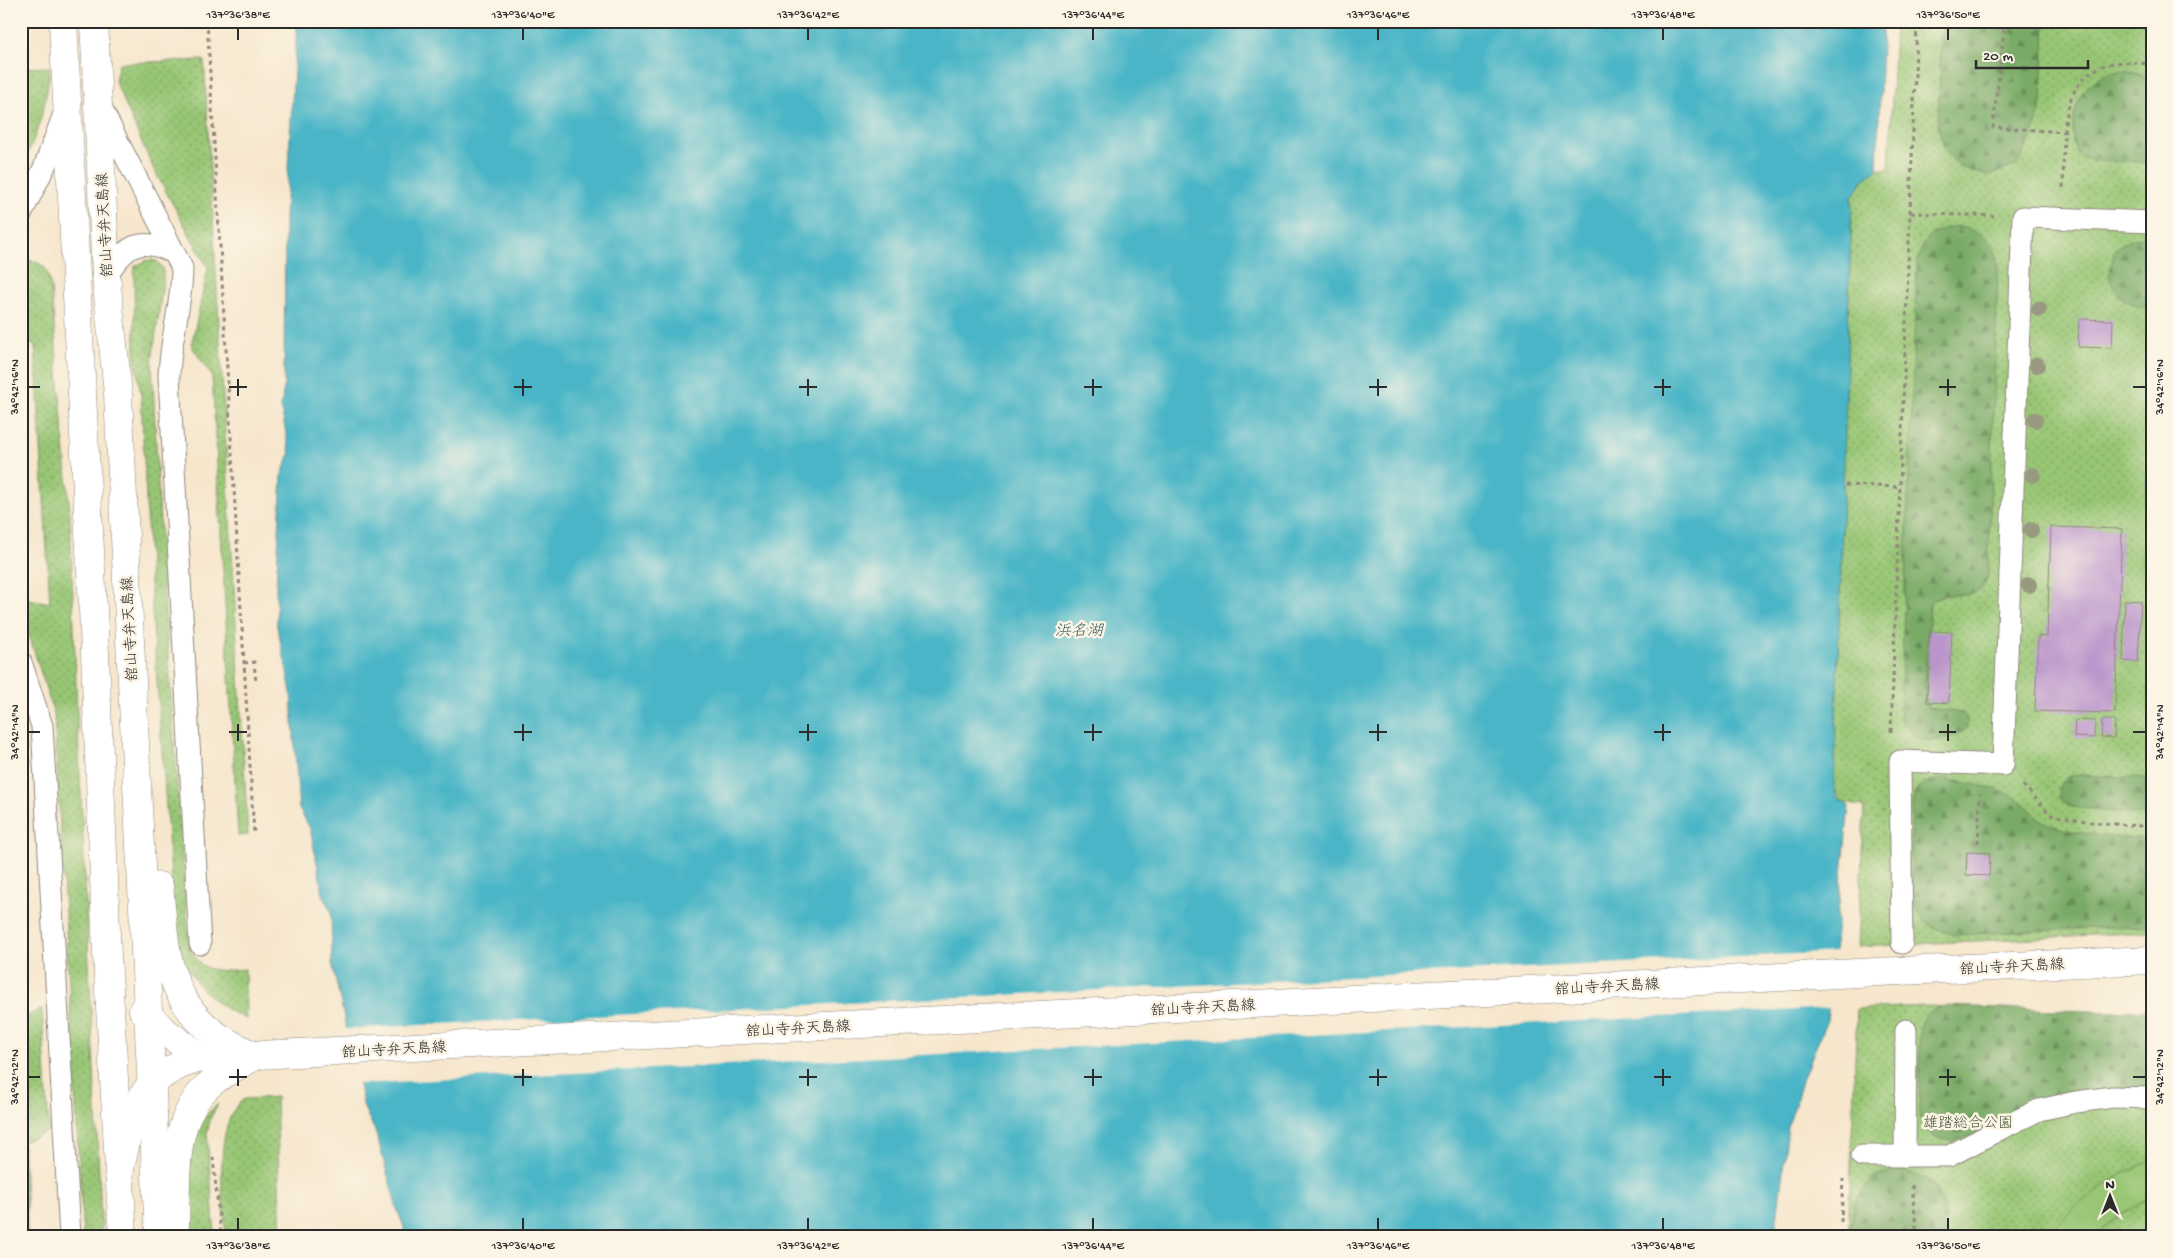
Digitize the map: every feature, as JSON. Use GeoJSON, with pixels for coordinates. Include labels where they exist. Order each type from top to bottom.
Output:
{"type":"FeatureCollection","features":[{"type":"Feature","properties":{"kind":"main road","name":"舘山寺弁天島線"},"geometry":{"type":"LineString","coordinates":[[63,21],[123,1237]]}},
{"type":"Feature","properties":{"kind":"main road","name":"舘山寺弁天島線"},"geometry":{"type":"LineString","coordinates":[[94,21],[106,276],[118,394],[159,1237]]}},
{"type":"Feature","properties":{"kind":"main road"},"geometry":{"type":"LineString","coordinates":[[130,644],[168,960],[174,981],[183,1001],[197,1019],[213,1034],[254,1056],[210,1084],[193,1104],[182,1126],[178,1148],[174,1237]]}},
{"type":"Feature","properties":{"kind":"main road"},"geometry":{"type":"LineString","coordinates":[[108,955],[131,996],[148,1017],[181,1045],[201,1058]]}},
{"type":"Feature","properties":{"kind":"main road","name":"舘山寺弁天島線"},"geometry":{"type":"LineString","coordinates":[[119,1174],[131,1120],[138,1102],[152,1083],[164,1072],[182,1063],[201,1058],[1877,972],[2152,960]]}},
{"type":"Feature","properties":{"kind":"lane"},"geometry":{"type":"LineString","coordinates":[[98,101],[182,268],[182,290],[170,352],[168,376],[200,944]]}},
{"type":"Feature","properties":{"kind":"lane"},"geometry":{"type":"LineString","coordinates":[[21,214],[44,168],[67,104]]}},
{"type":"Feature","properties":{"kind":"lane"},"geometry":{"type":"LineString","coordinates":[[1902,943],[1900,762],[2003,765],[2023,217],[2152,222]]}},
{"type":"Feature","properties":{"kind":"lane"},"geometry":{"type":"LineString","coordinates":[[106,276],[116,260],[134,245],[160,245],[174,253]]}},
{"type":"Feature","properties":{"kind":"lane"},"geometry":{"type":"LineString","coordinates":[[21,662],[42,726],[70,1237]]}},
{"type":"Feature","properties":{"kind":"lane"},"geometry":{"type":"LineString","coordinates":[[1905,1156],[1906,1030]]}},
{"type":"Feature","properties":{"kind":"lane"},"geometry":{"type":"LineString","coordinates":[[1862,1156],[1949,1156],[2004,1127],[2049,1108],[2113,1097],[2152,1098]]}},
{"type":"Feature","properties":{"kind":"path"},"geometry":{"type":"LineString","coordinates":[[207,21],[254,835]]}},
{"type":"Feature","properties":{"kind":"path"},"geometry":{"type":"LineString","coordinates":[[1900,762],[1890,761],[1917,21]]}},
{"type":"Feature","properties":{"kind":"path"},"geometry":{"type":"LineString","coordinates":[[2005,21],[1993,127],[2065,132]]}},
{"type":"Feature","properties":{"kind":"path"},"geometry":{"type":"LineString","coordinates":[[2062,219],[2065,132],[2069,100],[2076,87],[2086,76],[2110,64],[2152,64]]}},
{"type":"Feature","properties":{"kind":"path"},"geometry":{"type":"LineString","coordinates":[[1910,213],[2023,217]]}},
{"type":"Feature","properties":{"kind":"path"},"geometry":{"type":"LineString","coordinates":[[1845,485],[1900,487]]}},
{"type":"Feature","properties":{"kind":"path"},"geometry":{"type":"LineString","coordinates":[[244,663],[254,662],[256,683]]}},
{"type":"Feature","properties":{"kind":"path"},"geometry":{"type":"LineString","coordinates":[[2003,765],[2051,815],[2091,822],[2152,827]]}},
{"type":"Feature","properties":{"kind":"path"},"geometry":{"type":"LineString","coordinates":[[1978,843],[1980,796]]}},
{"type":"Feature","properties":{"kind":"path"},"geometry":{"type":"LineString","coordinates":[[213,1148],[221,1237]]}},
{"type":"Feature","properties":{"kind":"path"},"geometry":{"type":"LineString","coordinates":[[1841,1222],[1842,1179]]}},
{"type":"Feature","properties":{"kind":"path"},"geometry":{"type":"LineString","coordinates":[[1912,1200],[1917,1237]]}},
{"type":"Feature","properties":{"kind":"green space"},"geometry":{"type":"Polygon","coordinates":[[[1895,21],[2152,21],[2152,932],[1858,947],[1864,806],[1853,805],[1841,800],[1834,786],[1852,197],[1863,180],[1877,169],[1889,169],[1895,21]]]}},
{"type":"Feature","properties":{"kind":"green space"},"geometry":{"type":"Polygon","coordinates":[[[1942,21],[2045,21],[2042,102],[2033,135],[2017,165],[1987,176],[1960,167],[1944,149],[1938,124],[1942,21]]]}},
{"type":"Feature","properties":{"kind":"green space"},"geometry":{"type":"Polygon","coordinates":[[[204,60],[248,835],[238,836],[212,376],[193,348],[192,342],[208,268],[154,170],[115,81],[119,63],[204,60]]]}},
{"type":"Feature","properties":{"kind":"green space"},"geometry":{"type":"Polygon","coordinates":[[[50,67],[47,93],[41,118],[21,167],[21,68],[50,67]]]}},
{"type":"Feature","properties":{"kind":"green space"},"geometry":{"type":"Polygon","coordinates":[[[2112,72],[2136,73],[2143,76],[2147,81],[2149,88],[2148,119],[2149,123],[2152,124],[2152,164],[2090,160],[2083,158],[2077,153],[2074,146],[2073,126],[2080,97],[2093,82],[2112,72]]]}},
{"type":"Feature","properties":{"kind":"green space"},"geometry":{"type":"Polygon","coordinates":[[[1957,226],[1976,232],[1988,239],[1994,251],[1998,270],[1988,576],[1984,586],[1978,592],[1963,595],[1946,595],[1930,602],[1925,699],[1928,707],[1964,714],[1968,722],[1965,730],[1946,738],[1927,740],[1911,734],[1900,716],[1917,263],[1923,246],[1930,236],[1940,230],[1957,226]]]}},
{"type":"Feature","properties":{"kind":"green space"},"geometry":{"type":"Polygon","coordinates":[[[2152,236],[2152,308],[2133,304],[2118,294],[2110,279],[2110,270],[2116,249],[2124,243],[2152,236]]]}},
{"type":"Feature","properties":{"kind":"green space"},"geometry":{"type":"Polygon","coordinates":[[[27,260],[38,263],[45,268],[51,288],[70,514],[77,713],[102,1237],[83,1237],[54,714],[21,610],[24,598],[50,603],[35,345],[27,343],[21,326],[21,262],[27,260]]]}},
{"type":"Feature","properties":{"kind":"green space"},"geometry":{"type":"Polygon","coordinates":[[[148,260],[157,261],[163,268],[163,283],[152,362],[163,584],[189,946],[193,955],[205,967],[219,970],[245,969],[246,1019],[220,1004],[199,985],[184,961],[175,932],[150,584],[141,395],[135,358],[135,266],[148,260]]]}},
{"type":"Feature","properties":{"kind":"green space"},"geometry":{"type":"Polygon","coordinates":[[[2079,775],[2152,778],[2152,816],[2072,807],[2060,799],[2059,787],[2067,777],[2079,775]]]}},
{"type":"Feature","properties":{"kind":"green space"},"geometry":{"type":"Polygon","coordinates":[[[1945,779],[1991,788],[2008,794],[2020,801],[2044,822],[2060,828],[2099,835],[2152,838],[2152,925],[1954,935],[1929,924],[1917,911],[1913,890],[1911,832],[1913,800],[1915,792],[1921,785],[1945,779]]]}},
{"type":"Feature","properties":{"kind":"green space","name":"雄踏総合公園"},"geometry":{"type":"Polygon","coordinates":[[[1926,1006],[2113,1012],[2152,1010],[2152,1237],[1848,1237],[1857,1009],[1926,1006]]]}},
{"type":"Feature","properties":{"kind":"green space"},"geometry":{"type":"Polygon","coordinates":[[[1944,1006],[2113,1012],[2152,1010],[2152,1089],[1952,1141],[1939,1138],[1927,1130],[1919,1113],[1920,1027],[1924,1018],[1929,1013],[1944,1006]]]}},
{"type":"Feature","properties":{"kind":"green space"},"geometry":{"type":"Polygon","coordinates":[[[42,1009],[49,1131],[23,1142],[28,1237],[21,1237],[21,1019],[42,1009]]]}},
{"type":"Feature","properties":{"kind":"green space"},"geometry":{"type":"Polygon","coordinates":[[[276,1097],[281,1237],[226,1237],[222,1163],[223,1143],[227,1125],[234,1110],[244,1099],[276,1097]]]}},
{"type":"Feature","properties":{"kind":"green space"},"geometry":{"type":"Polygon","coordinates":[[[218,1104],[211,1117],[207,1133],[215,1237],[190,1237],[189,1166],[191,1152],[200,1124],[206,1115],[218,1104]]]}},
{"type":"Feature","properties":{"kind":"green space"},"geometry":{"type":"Polygon","coordinates":[[[2152,1161],[2152,1197],[2121,1214],[2092,1237],[2046,1237],[2069,1213],[2107,1183],[2152,1161]]]}},
{"type":"Feature","properties":{"kind":"green space"},"geometry":{"type":"Polygon","coordinates":[[[1901,1169],[1933,1183],[1945,1212],[1946,1237],[1848,1237],[1856,1199],[1874,1176],[1901,1169]]]}},
{"type":"Feature","properties":{"kind":"water","name":"浜名湖"},"geometry":{"type":"Polygon","coordinates":[[[297,21],[1883,21],[1877,169],[1863,180],[1852,197],[1834,786],[1837,797],[1849,806],[1827,1020],[1803,1078],[1788,1127],[1775,1237],[408,1237],[398,1212],[376,1133],[364,1108],[332,963],[331,912],[323,894],[310,828],[299,809],[291,693],[277,627],[276,589],[282,474],[290,454],[281,407],[284,386],[285,217],[297,21]]]}},
{"type":"Feature","properties":{"kind":"water"},"geometry":{"type":"Polygon","coordinates":[[[2152,414],[2152,543],[2145,543],[2149,427],[2152,414]]]}},
{"type":"Feature","properties":{"kind":"pier"},"geometry":{"type":"Polygon","coordinates":[[[1838,952],[1831,1008],[356,1084],[344,1029],[1838,952]]]}},
{"type":"Feature","properties":{"kind":"building"},"geometry":{"type":"Polygon","coordinates":[[[2079,319],[2113,320],[2112,348],[2078,347],[2079,319]]]}},
{"type":"Feature","properties":{"kind":"building"},"geometry":{"type":"Polygon","coordinates":[[[2051,527],[2122,529],[2115,713],[2035,711],[2038,636],[2047,637],[2051,527]]]}},
{"type":"Feature","properties":{"kind":"building"},"geometry":{"type":"Polygon","coordinates":[[[2125,600],[2141,601],[2138,662],[2123,661],[2125,600]]]}},
{"type":"Feature","properties":{"kind":"building"},"geometry":{"type":"Polygon","coordinates":[[[1929,631],[1952,632],[1949,703],[1927,702],[1929,631]]]}},
{"type":"Feature","properties":{"kind":"building"},"geometry":{"type":"Polygon","coordinates":[[[2075,720],[2095,721],[2094,738],[2074,737],[2075,720]]]}},
{"type":"Feature","properties":{"kind":"building"},"geometry":{"type":"Polygon","coordinates":[[[2102,720],[2115,720],[2114,738],[2101,737],[2102,720]]]}},
{"type":"Feature","properties":{"kind":"building"},"geometry":{"type":"Polygon","coordinates":[[[1967,852],[1990,853],[1989,876],[1966,875],[1967,852]]]}}]}
